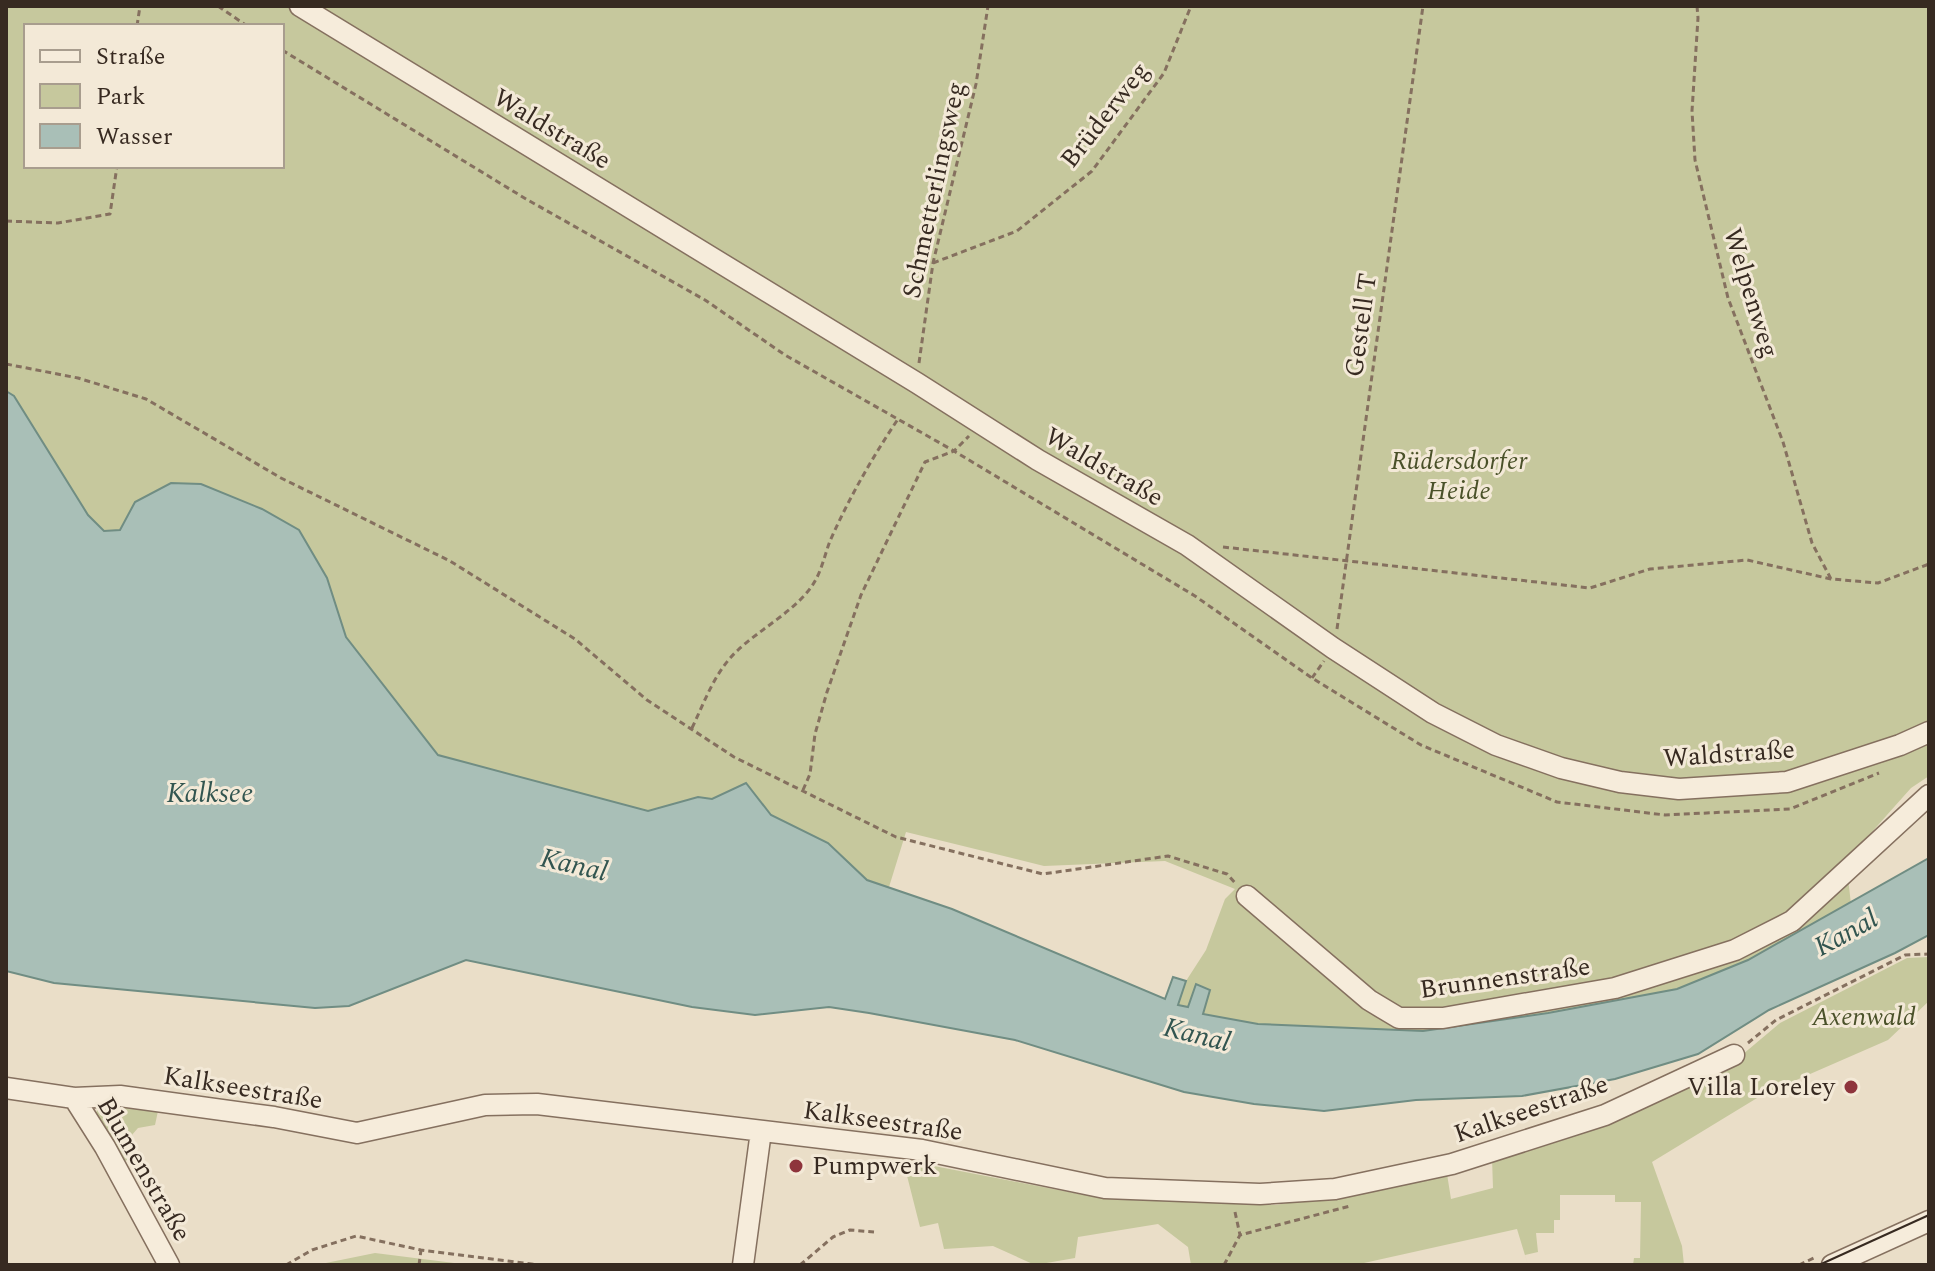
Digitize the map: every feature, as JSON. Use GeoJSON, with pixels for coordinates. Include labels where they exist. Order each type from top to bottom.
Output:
{"type":"FeatureCollection","features":[{"type":"Feature","properties":{"kind":"street","name":"Waldstraße"},"geometry":{"type":"LineString","coordinates":[[300,6],[1038,460],[1187,545],[1333,648],[1433,713],[1496,745],[1561,768],[1620,782],[1679,789],[1787,782],[1900,745],[1929,732]]}},
{"type":"Feature","properties":{"kind":"street","name":"Brunnenstraße"},"geometry":{"type":"LineString","coordinates":[[1247,896],[1369,1000],[1399,1018],[1443,1018],[1615,988],[1735,950],[1792,921],[1929,795]]}},
{"type":"Feature","properties":{"kind":"street","name":"Kalkseestraße"},"geometry":{"type":"LineString","coordinates":[[6,1088],[74,1098],[120,1096],[274,1117],[357,1133],[485,1105],[537,1104],[922,1150],[1105,1188],[1235,1194],[1335,1189],[1452,1164],[1605,1115],[1734,1055]]}},
{"type":"Feature","properties":{"kind":"street","name":"Blumenstraße"},"geometry":{"type":"LineString","coordinates":[[74,1098],[105,1147],[169,1265]]}},
{"type":"Feature","properties":{"kind":"street"},"geometry":{"type":"LineString","coordinates":[[743,1265],[761,1131]]}},
{"type":"Feature","properties":{"kind":"street"},"geometry":{"type":"LineString","coordinates":[[1832,1265],[1929,1221]]}},
{"type":"Feature","properties":{"kind":"path"},"geometry":{"type":"LineString","coordinates":[[218,6],[244,24]]}},
{"type":"Feature","properties":{"kind":"path","name":"Schmetterlingsweg"},"geometry":{"type":"LineString","coordinates":[[917,383],[933,263],[976,84],[988,6]]}},
{"type":"Feature","properties":{"kind":"path","name":"Brüderweg"},"geometry":{"type":"LineString","coordinates":[[933,263],[1017,231],[1092,171],[1164,73],[1191,6]]}},
{"type":"Feature","properties":{"kind":"path","name":"Gestell T"},"geometry":{"type":"LineString","coordinates":[[1333,648],[1423,6]]}},
{"type":"Feature","properties":{"kind":"path","name":"Welpenweg"},"geometry":{"type":"LineString","coordinates":[[1697,6],[1692,111],[1695,160],[1728,298],[1783,442],[1812,543],[1831,579]]}},
{"type":"Feature","properties":{"kind":"path"},"geometry":{"type":"LineString","coordinates":[[6,221],[58,223],[110,214],[117,168]]}},
{"type":"Feature","properties":{"kind":"path"},"geometry":{"type":"LineString","coordinates":[[6,364],[78,378],[146,399],[281,478],[450,561],[575,639],[647,700],[734,757],[896,837],[1043,874],[1168,856],[1227,874],[1247,896]]}},
{"type":"Feature","properties":{"kind":"path"},"geometry":{"type":"LineString","coordinates":[[692,728],[719,671],[738,650],[780,617],[815,582],[852,497],[872,458],[898,419]]}},
{"type":"Feature","properties":{"kind":"path"},"geometry":{"type":"LineString","coordinates":[[803,790],[810,774],[819,720],[861,595],[925,462],[954,451],[982,424]]}},
{"type":"Feature","properties":{"kind":"path"},"geometry":{"type":"LineString","coordinates":[[1217,547],[1590,588],[1650,569],[1747,560],[1831,579],[1878,583],[1929,564]]}},
{"type":"Feature","properties":{"kind":"path"},"geometry":{"type":"LineString","coordinates":[[1734,1055],[1776,1020],[1905,955],[1929,954]]}},
{"type":"Feature","properties":{"kind":"path"},"geometry":{"type":"LineString","coordinates":[[1224,1265],[1240,1235],[1235,1219],[1235,1194]]}},
{"type":"Feature","properties":{"kind":"path"},"geometry":{"type":"LineString","coordinates":[[1240,1235],[1316,1217],[1362,1202]]}},
{"type":"Feature","properties":{"kind":"path"},"geometry":{"type":"LineString","coordinates":[[800,1265],[833,1237],[850,1230],[874,1232]]}},
{"type":"Feature","properties":{"kind":"path"},"geometry":{"type":"LineString","coordinates":[[286,1265],[312,1250],[356,1236],[421,1250],[539,1265]]}},
{"type":"Feature","properties":{"kind":"path"},"geometry":{"type":"LineString","coordinates":[[419,1265],[421,1250]]}},
{"type":"Feature","properties":{"kind":"green space","name":"Rüdersdorfer Heide"},"geometry":{"type":"Polygon","coordinates":[[[6,6],[1929,6],[1929,776],[1911,788],[1846,861],[1851,904],[1748,960],[1677,989],[1548,1013],[1423,1031],[1258,1024],[1203,1014],[1210,990],[1196,985],[1188,1007],[1178,1005],[1186,981],[1206,950],[1225,899],[1235,889],[1165,861],[1044,866],[906,832],[889,887],[867,880],[828,843],[771,815],[746,783],[712,799],[697,797],[648,811],[438,755],[346,637],[327,578],[135,502],[120,530],[104,531],[88,515],[14,397],[6,391],[6,6]]]}},
{"type":"Feature","properties":{"kind":"green space","name":"Axenwald"},"geometry":{"type":"Polygon","coordinates":[[[1929,957],[1929,1001],[1888,1040],[1762,1095],[1652,1162],[1682,1246],[1684,1265],[1633,1265],[1634,1258],[1640,1258],[1641,1202],[1615,1202],[1615,1195],[1560,1195],[1560,1220],[1554,1220],[1554,1233],[1536,1233],[1538,1252],[1525,1255],[1528,1265],[1517,1229],[1355,1265],[1191,1265],[1188,1247],[1158,1224],[1078,1237],[1075,1258],[1035,1265],[993,1246],[944,1249],[938,1223],[920,1227],[903,1160],[1084,1195],[1276,1205],[1447,1174],[1451,1199],[1493,1188],[1492,1158],[1736,1060],[1780,1023],[1907,958],[1929,957]]]}},
{"type":"Feature","properties":{"kind":"green space"},"geometry":{"type":"Polygon","coordinates":[[[107,1104],[158,1111],[155,1125],[138,1128],[131,1136],[132,1157],[122,1163],[95,1117],[98,1107],[107,1104]]]}},
{"type":"Feature","properties":{"kind":"green space"},"geometry":{"type":"Polygon","coordinates":[[[375,1253],[470,1265],[316,1265],[375,1253]]]}},
{"type":"Feature","properties":{"kind":"water"},"geometry":{"type":"Polygon","coordinates":[[[6,391],[14,396],[88,515],[104,531],[120,530],[135,502],[171,483],[201,484],[262,509],[299,530],[327,578],[346,637],[438,755],[648,811],[698,797],[712,799],[746,783],[771,815],[828,843],[867,880],[952,909],[1165,999],[1173,977],[1186,981],[1178,1005],[1188,1007],[1196,984],[1210,990],[1203,1014],[1258,1024],[1423,1031],[1548,1013],[1677,989],[1748,960],[1929,858],[1929,935],[1769,1010],[1698,1054],[1615,1079],[1522,1096],[1416,1100],[1324,1111],[1254,1104],[1184,1092],[1015,1040],[869,1013],[829,1007],[755,1015],[692,1007],[466,960],[349,1006],[315,1008],[54,983],[6,971],[6,391]]]}},
{"type":"Feature","properties":{"kind":"tram line"},"geometry":{"type":"LineString","coordinates":[[1819,1265],[1929,1215]]}},
{"type":"Feature","properties":{"kind":"place","name":"Villa Loreley"},"geometry":{"type":"Point","coordinates":[1851,1087]}},
{"type":"Feature","properties":{"kind":"place","name":"Pumpwerk"},"geometry":{"type":"Point","coordinates":[796,1166]}},
{"type":"Feature","properties":{"kind":"water label","name":"Kalksee"},"geometry":{"type":"Point","coordinates":[210,793]}},
{"type":"Feature","properties":{"kind":"water label","name":"Kanal"},"geometry":{"type":"Point","coordinates":[574,865]}},
{"type":"Feature","properties":{"kind":"water label","name":"Kanal"},"geometry":{"type":"Point","coordinates":[1846,933]}},
{"type":"Feature","properties":{"kind":"water label","name":"Kanal"},"geometry":{"type":"Point","coordinates":[1197,1035]}}]}
